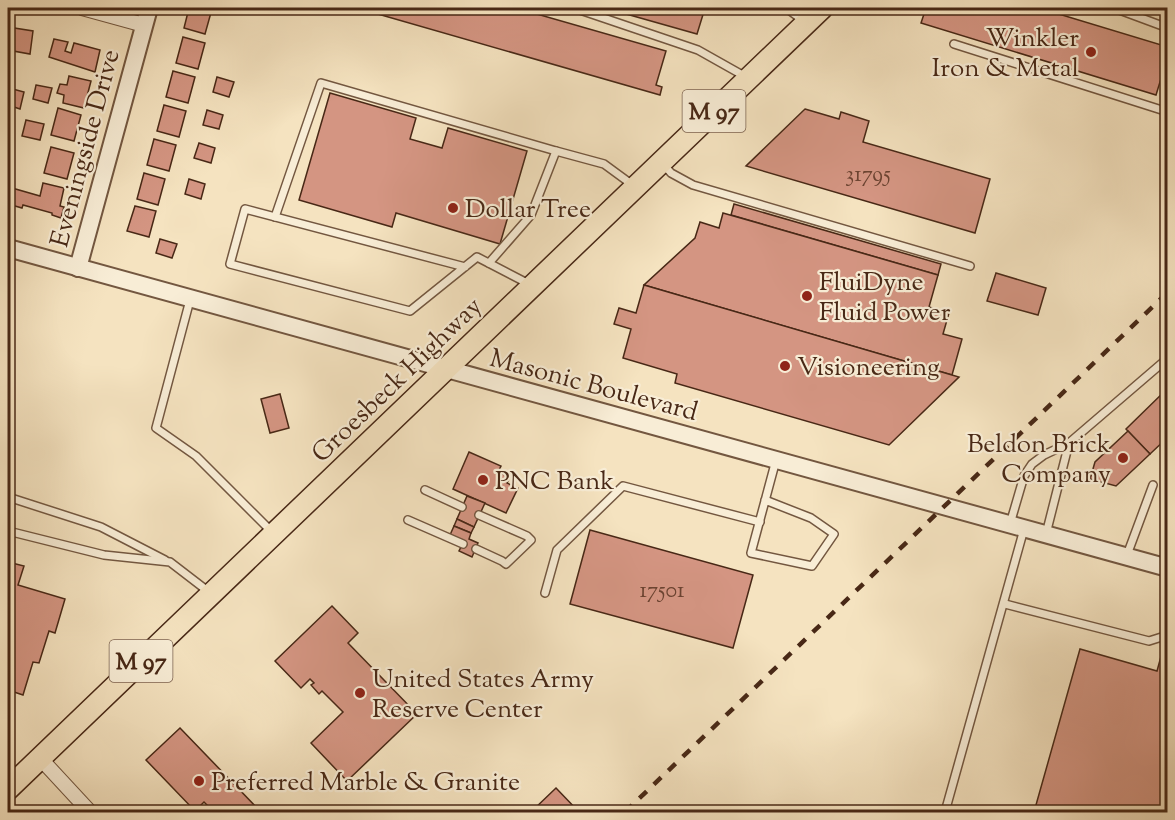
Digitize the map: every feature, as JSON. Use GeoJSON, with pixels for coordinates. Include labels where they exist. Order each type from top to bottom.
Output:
{"type":"FeatureCollection","features":[{"type":"Feature","properties":{"kind":"main road","name":"Groesbeck Highway"},"geometry":{"type":"LineString","coordinates":[[8,789],[814,15]]}},
{"type":"Feature","properties":{"kind":"street"},"geometry":{"type":"LineString","coordinates":[[82,8],[144,25]]}},
{"type":"Feature","properties":{"kind":"street","name":"Eveningside Drive"},"geometry":{"type":"LineString","coordinates":[[78,268],[149,8]]}},
{"type":"Feature","properties":{"kind":"street","name":"Masonic Boulevard"},"geometry":{"type":"LineString","coordinates":[[9,254],[78,268],[1167,568]]}},
{"type":"Feature","properties":{"kind":"street"},"geometry":{"type":"LineString","coordinates":[[40,758],[90,813]]}},
{"type":"Feature","properties":{"kind":"lane"},"geometry":{"type":"LineString","coordinates":[[574,8],[698,50],[748,78]]}},
{"type":"Feature","properties":{"kind":"lane"},"geometry":{"type":"LineString","coordinates":[[786,8],[814,15]]}},
{"type":"Feature","properties":{"kind":"lane"},"geometry":{"type":"LineString","coordinates":[[1114,8],[1167,28]]}},
{"type":"Feature","properties":{"kind":"lane"},"geometry":{"type":"LineString","coordinates":[[954,44],[1167,112]]}},
{"type":"Feature","properties":{"kind":"lane"},"geometry":{"type":"LineString","coordinates":[[275,217],[321,83],[604,164],[634,187]]}},
{"type":"Feature","properties":{"kind":"lane"},"geometry":{"type":"LineString","coordinates":[[489,263],[531,215],[556,151]]}},
{"type":"Feature","properties":{"kind":"lane"},"geometry":{"type":"LineString","coordinates":[[660,162],[671,173],[693,185],[970,266]]}},
{"type":"Feature","properties":{"kind":"lane"},"geometry":{"type":"LineString","coordinates":[[465,267],[245,209],[230,264],[410,311],[465,267],[477,256],[531,286]]}},
{"type":"Feature","properties":{"kind":"lane"},"geometry":{"type":"LineString","coordinates":[[190,299],[156,428],[196,456],[274,534]]}},
{"type":"Feature","properties":{"kind":"lane"},"geometry":{"type":"LineString","coordinates":[[945,813],[1005,604],[1028,470],[1044,455],[1070,443],[1167,358]]}},
{"type":"Feature","properties":{"kind":"lane"},"geometry":{"type":"LineString","coordinates":[[1046,534],[1070,443]]}},
{"type":"Feature","properties":{"kind":"lane"},"geometry":{"type":"LineString","coordinates":[[765,501],[811,518],[834,534],[812,566],[752,553],[765,501],[776,460]]}},
{"type":"Feature","properties":{"kind":"lane"},"geometry":{"type":"LineString","coordinates":[[1126,556],[1154,484]]}},
{"type":"Feature","properties":{"kind":"lane"},"geometry":{"type":"LineString","coordinates":[[545,593],[557,550],[623,486],[760,522]]}},
{"type":"Feature","properties":{"kind":"lane"},"geometry":{"type":"LineString","coordinates":[[425,490],[462,507]]}},
{"type":"Feature","properties":{"kind":"lane"},"geometry":{"type":"LineString","coordinates":[[8,497],[101,527],[170,562],[212,594]]}},
{"type":"Feature","properties":{"kind":"lane"},"geometry":{"type":"LineString","coordinates":[[476,549],[506,564],[531,540],[527,536],[479,515]]}},
{"type":"Feature","properties":{"kind":"lane"},"geometry":{"type":"LineString","coordinates":[[408,520],[463,544]]}},
{"type":"Feature","properties":{"kind":"lane"},"geometry":{"type":"LineString","coordinates":[[8,531],[104,555],[170,562]]}},
{"type":"Feature","properties":{"kind":"lane"},"geometry":{"type":"LineString","coordinates":[[1005,604],[1151,641],[1167,635]]}},
{"type":"Feature","properties":{"kind":"building"},"geometry":{"type":"Polygon","coordinates":[[[189,8],[212,9],[205,34],[184,28],[189,8]]]}},
{"type":"Feature","properties":{"kind":"building"},"geometry":{"type":"Polygon","coordinates":[[[357,8],[516,8],[666,51],[656,85],[662,87],[660,95],[357,8]]]}},
{"type":"Feature","properties":{"kind":"building"},"geometry":{"type":"Polygon","coordinates":[[[605,8],[705,8],[697,34],[605,8]]]}},
{"type":"Feature","properties":{"kind":"building","name":"Winkler Iron & Metal"},"geometry":{"type":"Polygon","coordinates":[[[926,8],[1039,8],[1168,47],[1168,56],[1156,95],[921,23],[926,8]]]}},
{"type":"Feature","properties":{"kind":"building"},"geometry":{"type":"Polygon","coordinates":[[[8,27],[33,31],[30,54],[8,50],[8,27]]]}},
{"type":"Feature","properties":{"kind":"building"},"geometry":{"type":"Polygon","coordinates":[[[183,37],[205,43],[198,69],[176,63],[183,37]]]}},
{"type":"Feature","properties":{"kind":"building"},"geometry":{"type":"Polygon","coordinates":[[[54,39],[68,42],[65,51],[71,53],[74,43],[100,50],[95,72],[49,57],[54,39]]]}},
{"type":"Feature","properties":{"kind":"building"},"geometry":{"type":"Polygon","coordinates":[[[173,71],[195,77],[188,103],[166,97],[173,71]]]}},
{"type":"Feature","properties":{"kind":"building"},"geometry":{"type":"Polygon","coordinates":[[[69,76],[91,81],[84,108],[63,103],[64,95],[57,93],[60,84],[67,85],[69,76]]]}},
{"type":"Feature","properties":{"kind":"building"},"geometry":{"type":"Polygon","coordinates":[[[217,77],[234,82],[229,97],[213,92],[217,77]]]}},
{"type":"Feature","properties":{"kind":"building"},"geometry":{"type":"Polygon","coordinates":[[[36,85],[52,88],[48,103],[33,99],[36,85]]]}},
{"type":"Feature","properties":{"kind":"building"},"geometry":{"type":"Polygon","coordinates":[[[9,88],[24,92],[20,109],[8,105],[9,88]]]}},
{"type":"Feature","properties":{"kind":"building"},"geometry":{"type":"Polygon","coordinates":[[[330,93],[416,118],[410,139],[442,148],[448,128],[527,151],[500,244],[396,213],[392,227],[299,200],[330,93]]]}},
{"type":"Feature","properties":{"kind":"building"},"geometry":{"type":"Polygon","coordinates":[[[164,105],[186,111],[179,137],[157,131],[164,105]]]}},
{"type":"Feature","properties":{"kind":"building"},"geometry":{"type":"Polygon","coordinates":[[[58,108],[81,115],[74,141],[51,135],[58,108]]]}},
{"type":"Feature","properties":{"kind":"building"},"geometry":{"type":"Polygon","coordinates":[[[805,109],[839,119],[841,112],[869,121],[863,142],[990,179],[975,233],[746,166],[805,109]]]}},
{"type":"Feature","properties":{"kind":"building"},"geometry":{"type":"Polygon","coordinates":[[[207,110],[223,115],[219,129],[203,125],[207,110]]]}},
{"type":"Feature","properties":{"kind":"building"},"geometry":{"type":"Polygon","coordinates":[[[8,119],[14,121],[8,142],[8,119]]]}},
{"type":"Feature","properties":{"kind":"building"},"geometry":{"type":"Polygon","coordinates":[[[26,120],[44,124],[40,140],[22,136],[26,120]]]}},
{"type":"Feature","properties":{"kind":"building"},"geometry":{"type":"Polygon","coordinates":[[[154,139],[176,145],[169,171],[147,165],[154,139]]]}},
{"type":"Feature","properties":{"kind":"building"},"geometry":{"type":"Polygon","coordinates":[[[199,143],[215,148],[211,163],[194,158],[199,143]]]}},
{"type":"Feature","properties":{"kind":"building"},"geometry":{"type":"Polygon","coordinates":[[[51,147],[74,153],[67,179],[44,173],[51,147]]]}},
{"type":"Feature","properties":{"kind":"building"},"geometry":{"type":"Polygon","coordinates":[[[144,173],[165,179],[158,205],[137,199],[144,173]]]}},
{"type":"Feature","properties":{"kind":"building"},"geometry":{"type":"Polygon","coordinates":[[[189,179],[205,184],[201,199],[185,194],[189,179]]]}},
{"type":"Feature","properties":{"kind":"building"},"geometry":{"type":"Polygon","coordinates":[[[43,183],[64,188],[60,206],[64,207],[61,218],[52,213],[23,205],[22,208],[8,204],[12,188],[40,196],[43,183]]]}},
{"type":"Feature","properties":{"kind":"building"},"geometry":{"type":"Polygon","coordinates":[[[734,204],[941,264],[938,275],[731,215],[734,204]]]}},
{"type":"Feature","properties":{"kind":"building"},"geometry":{"type":"Polygon","coordinates":[[[135,206],[156,211],[149,237],[127,231],[135,206]]]}},
{"type":"Feature","properties":{"kind":"building","name":"FluiDyne Fluid Power"},"geometry":{"type":"Polygon","coordinates":[[[723,213],[938,275],[929,307],[949,313],[943,334],[962,339],[952,375],[644,285],[695,238],[700,222],[719,228],[723,213]]]}},
{"type":"Feature","properties":{"kind":"building"},"geometry":{"type":"Polygon","coordinates":[[[160,239],[177,244],[172,258],[156,253],[160,239]]]}},
{"type":"Feature","properties":{"kind":"building"},"geometry":{"type":"Polygon","coordinates":[[[996,273],[1046,288],[1038,315],[987,301],[996,273]]]}},
{"type":"Feature","properties":{"kind":"building","name":"Visioneering"},"geometry":{"type":"Polygon","coordinates":[[[644,285],[959,377],[889,445],[675,383],[677,374],[623,358],[631,329],[614,324],[619,308],[636,313],[644,285]]]}},
{"type":"Feature","properties":{"kind":"building"},"geometry":{"type":"Polygon","coordinates":[[[1168,388],[1168,437],[1150,454],[1126,429],[1168,388]]]}},
{"type":"Feature","properties":{"kind":"building"},"geometry":{"type":"Polygon","coordinates":[[[280,394],[289,428],[270,433],[261,399],[280,394]]]}},
{"type":"Feature","properties":{"kind":"building","name":"Beldon Brick Company"},"geometry":{"type":"Polygon","coordinates":[[[1128,431],[1150,454],[1116,486],[1090,479],[1095,462],[1128,431]]]}},
{"type":"Feature","properties":{"kind":"building","name":"PNC Bank"},"geometry":{"type":"Polygon","coordinates":[[[469,452],[501,466],[498,472],[510,477],[507,483],[518,488],[506,513],[453,489],[469,452]]]}},
{"type":"Feature","properties":{"kind":"building"},"geometry":{"type":"Polygon","coordinates":[[[467,496],[485,503],[474,527],[457,519],[467,496]]]}},
{"type":"Feature","properties":{"kind":"building"},"geometry":{"type":"Polygon","coordinates":[[[457,519],[474,527],[471,533],[454,526],[457,519]]]}},
{"type":"Feature","properties":{"kind":"building"},"geometry":{"type":"Polygon","coordinates":[[[454,526],[471,533],[469,539],[478,543],[472,557],[459,551],[464,541],[450,535],[454,526]]]}},
{"type":"Feature","properties":{"kind":"building"},"geometry":{"type":"Polygon","coordinates":[[[590,530],[753,575],[733,648],[570,604],[590,530]]]}},
{"type":"Feature","properties":{"kind":"building"},"geometry":{"type":"Polygon","coordinates":[[[8,562],[24,566],[18,585],[65,599],[55,633],[49,631],[39,663],[33,662],[23,695],[8,690],[8,562]]]}},
{"type":"Feature","properties":{"kind":"building","name":"United States Army Reserve Center"},"geometry":{"type":"Polygon","coordinates":[[[332,606],[358,633],[348,643],[417,714],[347,781],[311,743],[343,712],[322,691],[319,694],[311,685],[314,683],[310,679],[301,688],[275,661],[332,606]]]}},
{"type":"Feature","properties":{"kind":"building"},"geometry":{"type":"Polygon","coordinates":[[[1165,642],[1168,643],[1168,812],[1034,812],[1080,649],[1157,671],[1165,642]]]}},
{"type":"Feature","properties":{"kind":"building","name":"Preferred Marble & Granite"},"geometry":{"type":"Polygon","coordinates":[[[180,728],[261,812],[214,812],[204,802],[195,811],[146,760],[180,728]]]}},
{"type":"Feature","properties":{"kind":"building"},"geometry":{"type":"Polygon","coordinates":[[[556,788],[579,812],[531,812],[556,788]]]}},
{"type":"Feature","properties":{"kind":"railway"},"geometry":{"type":"LineString","coordinates":[[625,812],[1168,292]]}},
{"type":"Feature","properties":{"kind":"place","name":"Winkler Iron & Metal"},"geometry":{"type":"Point","coordinates":[1091,52]}},
{"type":"Feature","properties":{"kind":"place","name":"Dollar Tree"},"geometry":{"type":"Point","coordinates":[453,208]}},
{"type":"Feature","properties":{"kind":"place","name":"FluiDyne Fluid Power"},"geometry":{"type":"Point","coordinates":[807,296]}},
{"type":"Feature","properties":{"kind":"place","name":"Visioneering"},"geometry":{"type":"Point","coordinates":[785,366]}},
{"type":"Feature","properties":{"kind":"place","name":"Beldon Brick Company"},"geometry":{"type":"Point","coordinates":[1123,458]}},
{"type":"Feature","properties":{"kind":"place","name":"PNC Bank"},"geometry":{"type":"Point","coordinates":[483,480]}},
{"type":"Feature","properties":{"kind":"place","name":"United States Army Reserve Center"},"geometry":{"type":"Point","coordinates":[360,693]}},
{"type":"Feature","properties":{"kind":"place","name":"Preferred Marble & Granite"},"geometry":{"type":"Point","coordinates":[199,781]}}]}
